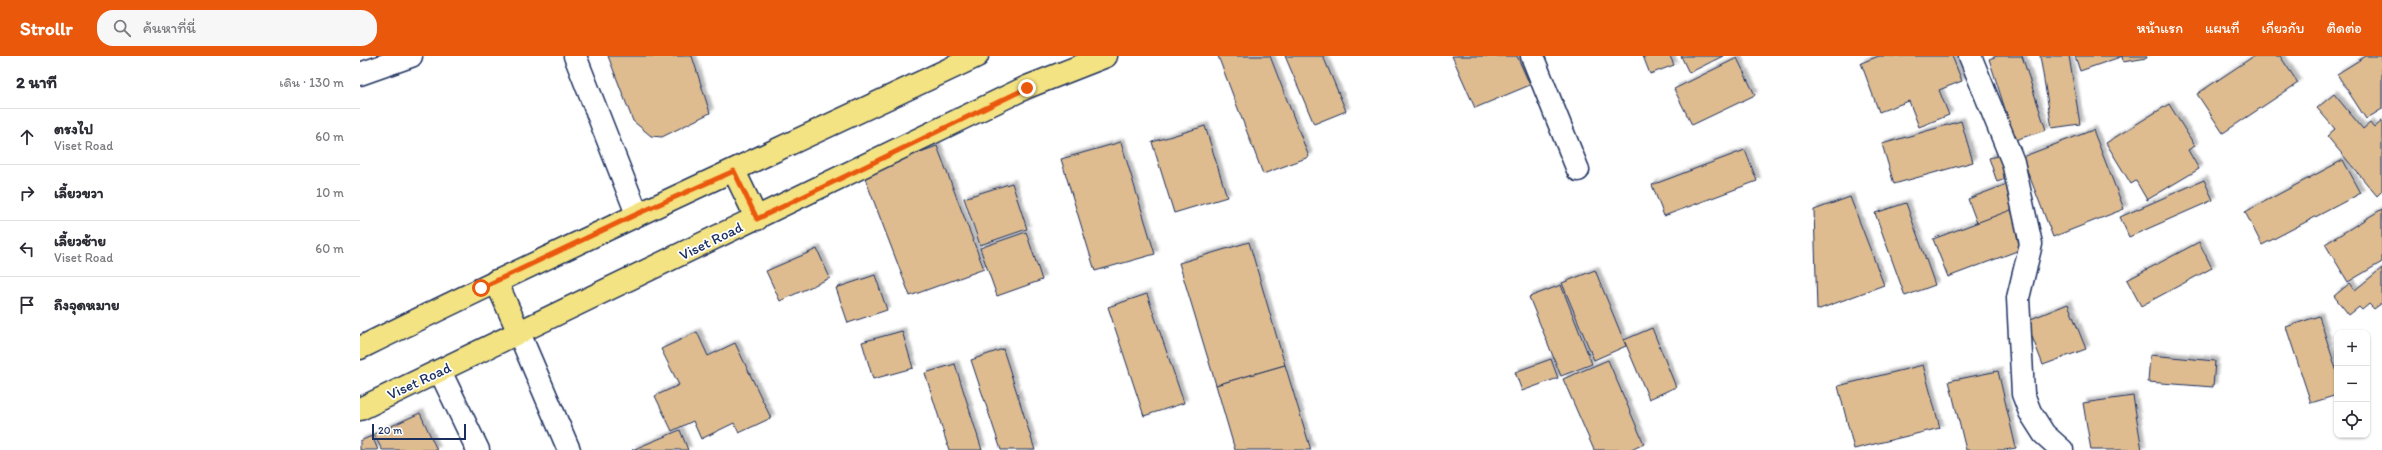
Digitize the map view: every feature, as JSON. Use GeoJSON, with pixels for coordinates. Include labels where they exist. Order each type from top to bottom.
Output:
{"type":"FeatureCollection","features":[{"type":"Feature","properties":{"kind":"main road"},"geometry":{"type":"LineString","coordinates":[[360,348],[637,214],[734,171],[977,56]]}},
{"type":"Feature","properties":{"kind":"main road","name":"Viset Road"},"geometry":{"type":"LineString","coordinates":[[360,409],[440,372],[1027,88],[1106,56]]}},
{"type":"Feature","properties":{"kind":"main road"},"geometry":{"type":"LineString","coordinates":[[734,171],[757,219]]}},
{"type":"Feature","properties":{"kind":"main road"},"geometry":{"type":"LineString","coordinates":[[496,281],[519,333]]}},
{"type":"Feature","properties":{"kind":"street"},"geometry":{"type":"LineString","coordinates":[[360,74],[411,56]]}},
{"type":"Feature","properties":{"kind":"street"},"geometry":{"type":"LineString","coordinates":[[575,56],[637,214]]}},
{"type":"Feature","properties":{"kind":"street"},"geometry":{"type":"LineString","coordinates":[[1532,56],[1578,170]]}},
{"type":"Feature","properties":{"kind":"street"},"geometry":{"type":"LineString","coordinates":[[1970,56],[2013,162],[2031,244],[2018,298],[2023,394],[2030,412],[2044,434],[2062,450]]}},
{"type":"Feature","properties":{"kind":"street"},"geometry":{"type":"LineString","coordinates":[[519,333],[569,450]]}},
{"type":"Feature","properties":{"kind":"street"},"geometry":{"type":"LineString","coordinates":[[440,372],[478,450]]}},
{"type":"Feature","properties":{"kind":"building"},"geometry":{"type":"Polygon","coordinates":[[[608,56],[692,56],[710,113],[662,137],[651,136],[633,121],[608,56]]]}},
{"type":"Feature","properties":{"kind":"building"},"geometry":{"type":"Polygon","coordinates":[[[1218,56],[1270,56],[1309,157],[1263,174],[1218,56]]]}},
{"type":"Feature","properties":{"kind":"building"},"geometry":{"type":"Polygon","coordinates":[[[1285,56],[1323,56],[1346,111],[1314,124],[1285,56]]]}},
{"type":"Feature","properties":{"kind":"building"},"geometry":{"type":"Polygon","coordinates":[[[1452,56],[1517,56],[1530,85],[1475,108],[1452,56]]]}},
{"type":"Feature","properties":{"kind":"building"},"geometry":{"type":"Polygon","coordinates":[[[1643,56],[1670,56],[1674,65],[1650,74],[1643,56]]]}},
{"type":"Feature","properties":{"kind":"building"},"geometry":{"type":"Polygon","coordinates":[[[1681,56],[1723,56],[1689,73],[1681,56]]]}},
{"type":"Feature","properties":{"kind":"building"},"geometry":{"type":"Polygon","coordinates":[[[1879,56],[1952,56],[1962,81],[1939,90],[1949,115],[1919,127],[1909,101],[1879,112],[1861,63],[1879,56]]]}},
{"type":"Feature","properties":{"kind":"building"},"geometry":{"type":"Polygon","coordinates":[[[1997,56],[2022,56],[2046,130],[2015,140],[1989,59],[1997,56]]]}},
{"type":"Feature","properties":{"kind":"building"},"geometry":{"type":"Polygon","coordinates":[[[2040,56],[2069,56],[2080,124],[2052,128],[2040,56]]]}},
{"type":"Feature","properties":{"kind":"building"},"geometry":{"type":"Polygon","coordinates":[[[2075,56],[2123,56],[2080,71],[2075,56]]]}},
{"type":"Feature","properties":{"kind":"building"},"geometry":{"type":"Polygon","coordinates":[[[2122,56],[2146,56],[2147,58],[2123,62],[2122,56]]]}},
{"type":"Feature","properties":{"kind":"building"},"geometry":{"type":"Polygon","coordinates":[[[2254,56],[2280,56],[2298,83],[2223,133],[2197,94],[2254,56]]]}},
{"type":"Feature","properties":{"kind":"building"},"geometry":{"type":"Polygon","coordinates":[[[2366,56],[2382,56],[2382,109],[2366,119],[2337,74],[2366,56]]]}},
{"type":"Feature","properties":{"kind":"building"},"geometry":{"type":"Polygon","coordinates":[[[1737,58],[1755,95],[1692,125],[1674,89],[1737,58]]]}},
{"type":"Feature","properties":{"kind":"building"},"geometry":{"type":"Polygon","coordinates":[[[2334,94],[2363,129],[2370,123],[2374,128],[2382,121],[2382,191],[2377,196],[2327,136],[2335,129],[2317,108],[2334,94]]]}},
{"type":"Feature","properties":{"kind":"building"},"geometry":{"type":"Polygon","coordinates":[[[2169,104],[2195,146],[2188,150],[2199,169],[2147,200],[2136,181],[2131,184],[2106,143],[2169,104]]]}},
{"type":"Feature","properties":{"kind":"building"},"geometry":{"type":"Polygon","coordinates":[[[1961,121],[1973,162],[1894,184],[1882,144],[1961,121]]]}},
{"type":"Feature","properties":{"kind":"building"},"geometry":{"type":"Polygon","coordinates":[[[1205,126],[1227,197],[1174,213],[1152,142],[1205,126]]]}},
{"type":"Feature","properties":{"kind":"building"},"geometry":{"type":"Polygon","coordinates":[[[2093,130],[2124,209],[2053,237],[2022,157],[2093,130]]]}},
{"type":"Feature","properties":{"kind":"building"},"geometry":{"type":"Polygon","coordinates":[[[1121,142],[1155,254],[1095,271],[1061,159],[1121,142]]]}},
{"type":"Feature","properties":{"kind":"building"},"geometry":{"type":"Polygon","coordinates":[[[937,146],[984,269],[910,296],[863,173],[937,146]]]}},
{"type":"Feature","properties":{"kind":"building"},"geometry":{"type":"Polygon","coordinates":[[[1745,150],[1757,181],[1664,216],[1652,185],[1745,150]]]}},
{"type":"Feature","properties":{"kind":"building"},"geometry":{"type":"Polygon","coordinates":[[[2001,155],[2008,178],[1997,182],[1989,158],[2001,155]]]}},
{"type":"Feature","properties":{"kind":"building"},"geometry":{"type":"Polygon","coordinates":[[[2343,160],[2361,193],[2262,245],[2245,212],[2343,160]]]}},
{"type":"Feature","properties":{"kind":"building"},"geometry":{"type":"Polygon","coordinates":[[[2204,180],[2213,200],[2129,237],[2120,217],[2204,180]]]}},
{"type":"Feature","properties":{"kind":"building"},"geometry":{"type":"Polygon","coordinates":[[[1012,183],[1027,229],[980,245],[964,198],[1012,183]]]}},
{"type":"Feature","properties":{"kind":"building"},"geometry":{"type":"Polygon","coordinates":[[[2007,184],[2016,209],[1977,223],[1968,199],[2007,184]]]}},
{"type":"Feature","properties":{"kind":"building"},"geometry":{"type":"Polygon","coordinates":[[[1850,197],[1884,285],[1817,310],[1814,210],[1850,197]]]}},
{"type":"Feature","properties":{"kind":"building"},"geometry":{"type":"Polygon","coordinates":[[[1906,203],[1935,285],[1905,296],[1875,213],[1906,203]]]}},
{"type":"Feature","properties":{"kind":"building"},"geometry":{"type":"Polygon","coordinates":[[[2382,209],[2382,262],[2348,282],[2325,244],[2382,209]]]}},
{"type":"Feature","properties":{"kind":"building"},"geometry":{"type":"Polygon","coordinates":[[[2011,210],[2025,248],[1948,277],[1933,239],[2011,210]]]}},
{"type":"Feature","properties":{"kind":"building"},"geometry":{"type":"Polygon","coordinates":[[[1026,232],[1042,280],[997,296],[980,248],[1026,232]]]}},
{"type":"Feature","properties":{"kind":"building"},"geometry":{"type":"Polygon","coordinates":[[[1249,242],[1285,365],[1216,385],[1179,263],[1249,242]]]}},
{"type":"Feature","properties":{"kind":"building"},"geometry":{"type":"Polygon","coordinates":[[[2199,242],[2212,268],[2141,306],[2127,280],[2199,242]]]}},
{"type":"Feature","properties":{"kind":"building"},"geometry":{"type":"Polygon","coordinates":[[[817,249],[830,278],[780,301],[766,271],[817,249]]]}},
{"type":"Feature","properties":{"kind":"building"},"geometry":{"type":"Polygon","coordinates":[[[2382,268],[2382,303],[2374,309],[2369,304],[2362,310],[2359,307],[2349,315],[2334,296],[2350,283],[2355,290],[2382,268]]]}},
{"type":"Feature","properties":{"kind":"building"},"geometry":{"type":"Polygon","coordinates":[[[1595,270],[1626,346],[1594,360],[1562,283],[1595,270]]]}},
{"type":"Feature","properties":{"kind":"building"},"geometry":{"type":"Polygon","coordinates":[[[875,275],[887,310],[848,323],[836,288],[875,275]]]}},
{"type":"Feature","properties":{"kind":"building"},"geometry":{"type":"Polygon","coordinates":[[[1561,285],[1592,364],[1561,376],[1529,297],[1561,285]]]}},
{"type":"Feature","properties":{"kind":"building"},"geometry":{"type":"Polygon","coordinates":[[[1147,294],[1184,403],[1144,416],[1108,307],[1147,294]]]}},
{"type":"Feature","properties":{"kind":"building"},"geometry":{"type":"Polygon","coordinates":[[[2068,304],[2086,349],[2043,365],[2026,321],[2068,304]]]}},
{"type":"Feature","properties":{"kind":"building"},"geometry":{"type":"Polygon","coordinates":[[[2319,316],[2334,363],[2334,396],[2311,403],[2286,327],[2319,316]]]}},
{"type":"Feature","properties":{"kind":"building"},"geometry":{"type":"Polygon","coordinates":[[[1652,328],[1676,387],[1649,399],[1624,340],[1652,328]]]}},
{"type":"Feature","properties":{"kind":"building"},"geometry":{"type":"Polygon","coordinates":[[[902,331],[913,368],[873,379],[862,342],[902,331]]]}},
{"type":"Feature","properties":{"kind":"building"},"geometry":{"type":"Polygon","coordinates":[[[697,332],[708,356],[735,343],[771,418],[739,433],[734,423],[701,439],[693,421],[672,431],[655,396],[679,385],[661,349],[697,332]]]}},
{"type":"Feature","properties":{"kind":"building"},"geometry":{"type":"Polygon","coordinates":[[[1003,349],[1035,450],[1001,450],[971,360],[1003,349]]]}},
{"type":"Feature","properties":{"kind":"building"},"geometry":{"type":"Polygon","coordinates":[[[2150,355],[2215,361],[2213,387],[2148,382],[2150,355]]]}},
{"type":"Feature","properties":{"kind":"building"},"geometry":{"type":"Polygon","coordinates":[[[1551,359],[1558,378],[1522,391],[1515,372],[1551,359]]]}},
{"type":"Feature","properties":{"kind":"building"},"geometry":{"type":"Polygon","coordinates":[[[1608,360],[1644,444],[1631,450],[1594,450],[1563,379],[1608,360]]]}},
{"type":"Feature","properties":{"kind":"building"},"geometry":{"type":"Polygon","coordinates":[[[955,364],[982,450],[949,450],[925,373],[955,364]]]}},
{"type":"Feature","properties":{"kind":"building"},"geometry":{"type":"Polygon","coordinates":[[[1285,365],[1311,450],[1235,450],[1216,385],[1285,365]]]}},
{"type":"Feature","properties":{"kind":"building"},"geometry":{"type":"Polygon","coordinates":[[[1923,365],[1940,428],[1854,449],[1838,386],[1923,365]]]}},
{"type":"Feature","properties":{"kind":"building"},"geometry":{"type":"Polygon","coordinates":[[[1998,371],[2016,448],[2005,450],[1966,450],[1949,381],[1998,371]]]}},
{"type":"Feature","properties":{"kind":"building"},"geometry":{"type":"Polygon","coordinates":[[[2133,396],[2142,450],[2091,450],[2083,403],[2133,396]]]}},
{"type":"Feature","properties":{"kind":"building"},"geometry":{"type":"Polygon","coordinates":[[[420,413],[437,450],[382,450],[374,434],[420,413]]]}},
{"type":"Feature","properties":{"kind":"building"},"geometry":{"type":"Polygon","coordinates":[[[680,430],[688,450],[632,450],[680,430]]]}},
{"type":"Feature","properties":{"kind":"building"},"geometry":{"type":"Polygon","coordinates":[[[372,436],[378,450],[360,450],[360,441],[372,436]]]}},
{"type":"Feature","properties":{"kind":"route"},"geometry":{"type":"LineString","coordinates":[[481,288],[637,214],[734,171],[757,219],[850,172],[1027,88]]}}]}
